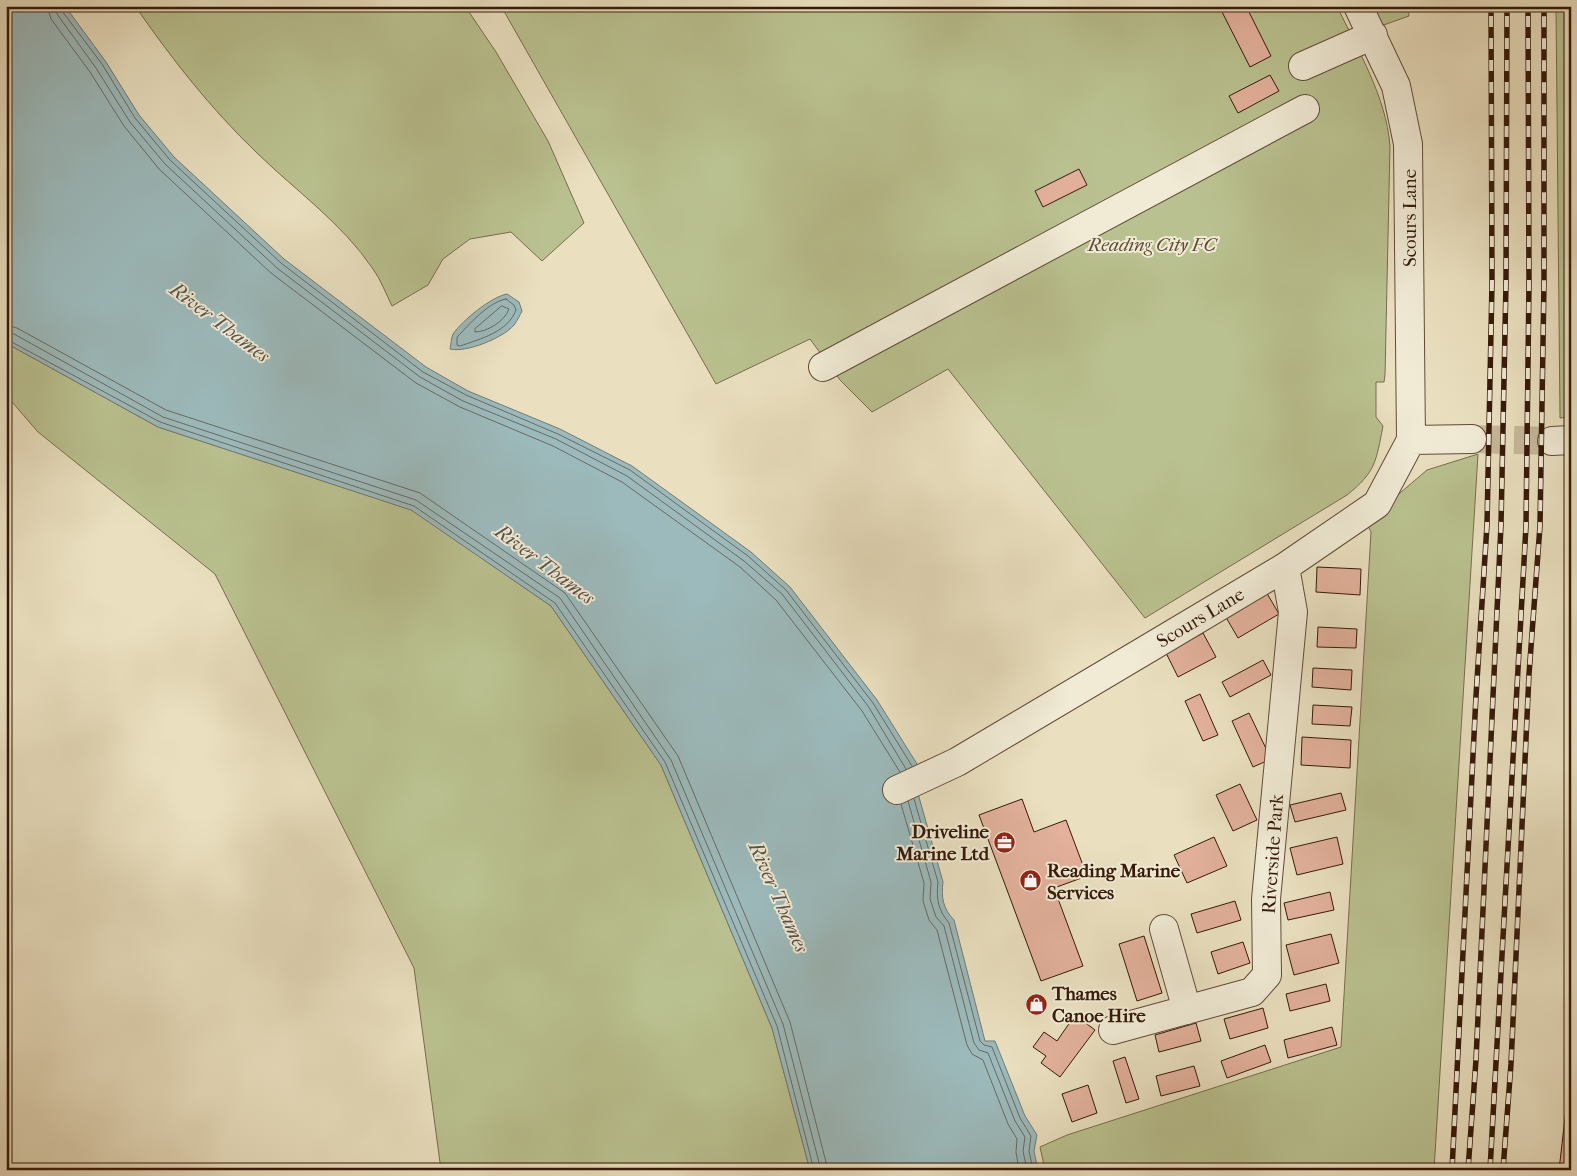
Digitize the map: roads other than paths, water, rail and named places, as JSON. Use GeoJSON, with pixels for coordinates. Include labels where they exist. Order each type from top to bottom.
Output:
{"type":"FeatureCollection","features":[{"type":"Feature","properties":{"kind":"street","name":"Scours Lane"},"geometry":{"type":"LineString","coordinates":[[898,790],[957,762],[1285,567],[1378,504],[1411,440],[1408,144],[1396,86],[1358,6]]}},
{"type":"Feature","properties":{"kind":"street"},"geometry":{"type":"LineString","coordinates":[[1303,66],[1373,35]]}},
{"type":"Feature","properties":{"kind":"street"},"geometry":{"type":"LineString","coordinates":[[823,366],[1305,110]]}},
{"type":"Feature","properties":{"kind":"street"},"geometry":{"type":"LineString","coordinates":[[1411,440],[1472,439]]}},
{"type":"Feature","properties":{"kind":"street","name":"Riverside Park"},"geometry":{"type":"LineString","coordinates":[[1113,1030],[1252,992],[1267,975],[1266,898],[1293,612],[1285,567]]}},
{"type":"Feature","properties":{"kind":"street"},"geometry":{"type":"LineString","coordinates":[[1164,929],[1187,1010]]}},
{"type":"Feature","properties":{"kind":"water","name":"River Thames"},"geometry":{"type":"Polygon","coordinates":[[[6,6],[65,6],[106,62],[139,115],[174,157],[284,259],[426,367],[468,391],[560,429],[632,466],[751,552],[790,587],[877,700],[917,764],[922,778],[917,790],[943,882],[942,893],[944,902],[947,912],[954,920],[985,1041],[995,1041],[1025,1116],[1037,1135],[1034,1151],[1038,1170],[810,1170],[772,1028],[661,765],[551,606],[411,510],[158,427],[6,343],[6,6]]]}},
{"type":"Feature","properties":{"kind":"water"},"geometry":{"type":"Polygon","coordinates":[[[507,294],[519,302],[522,311],[509,330],[474,347],[457,350],[450,349],[453,334],[463,322],[486,304],[507,294]]]}},
{"type":"Feature","properties":{"kind":"tunnel"},"geometry":{"type":"LineString","coordinates":[[1472,439],[1552,441]]}},
{"type":"Feature","properties":{"kind":"railway"},"geometry":{"type":"LineString","coordinates":[[1452,1170],[1476,696],[1487,525],[1492,283],[1491,6]]}},
{"type":"Feature","properties":{"kind":"railway"},"geometry":{"type":"LineString","coordinates":[[1468,1170],[1476,1060],[1501,525],[1506,283],[1507,6]]}},
{"type":"Feature","properties":{"kind":"railway"},"geometry":{"type":"LineString","coordinates":[[1490,1170],[1526,526],[1529,283],[1528,6]]}},
{"type":"Feature","properties":{"kind":"railway"},"geometry":{"type":"LineString","coordinates":[[1503,1170],[1511,1064],[1529,674],[1540,526],[1544,283],[1544,6]]}},
{"type":"Feature","properties":{"kind":"place","name":"Driveline Marine Ltd"},"geometry":{"type":"Point","coordinates":[1005,842]}},
{"type":"Feature","properties":{"kind":"place","name":"Reading Marine Services"},"geometry":{"type":"Point","coordinates":[1031,881]}},
{"type":"Feature","properties":{"kind":"place","name":"Thames Canoe Hire"},"geometry":{"type":"Point","coordinates":[1036,1004]}},
{"type":"Feature","properties":{"kind":"park label","name":"Reading City FC"},"geometry":{"type":"Point","coordinates":[1152,244]}}]}
